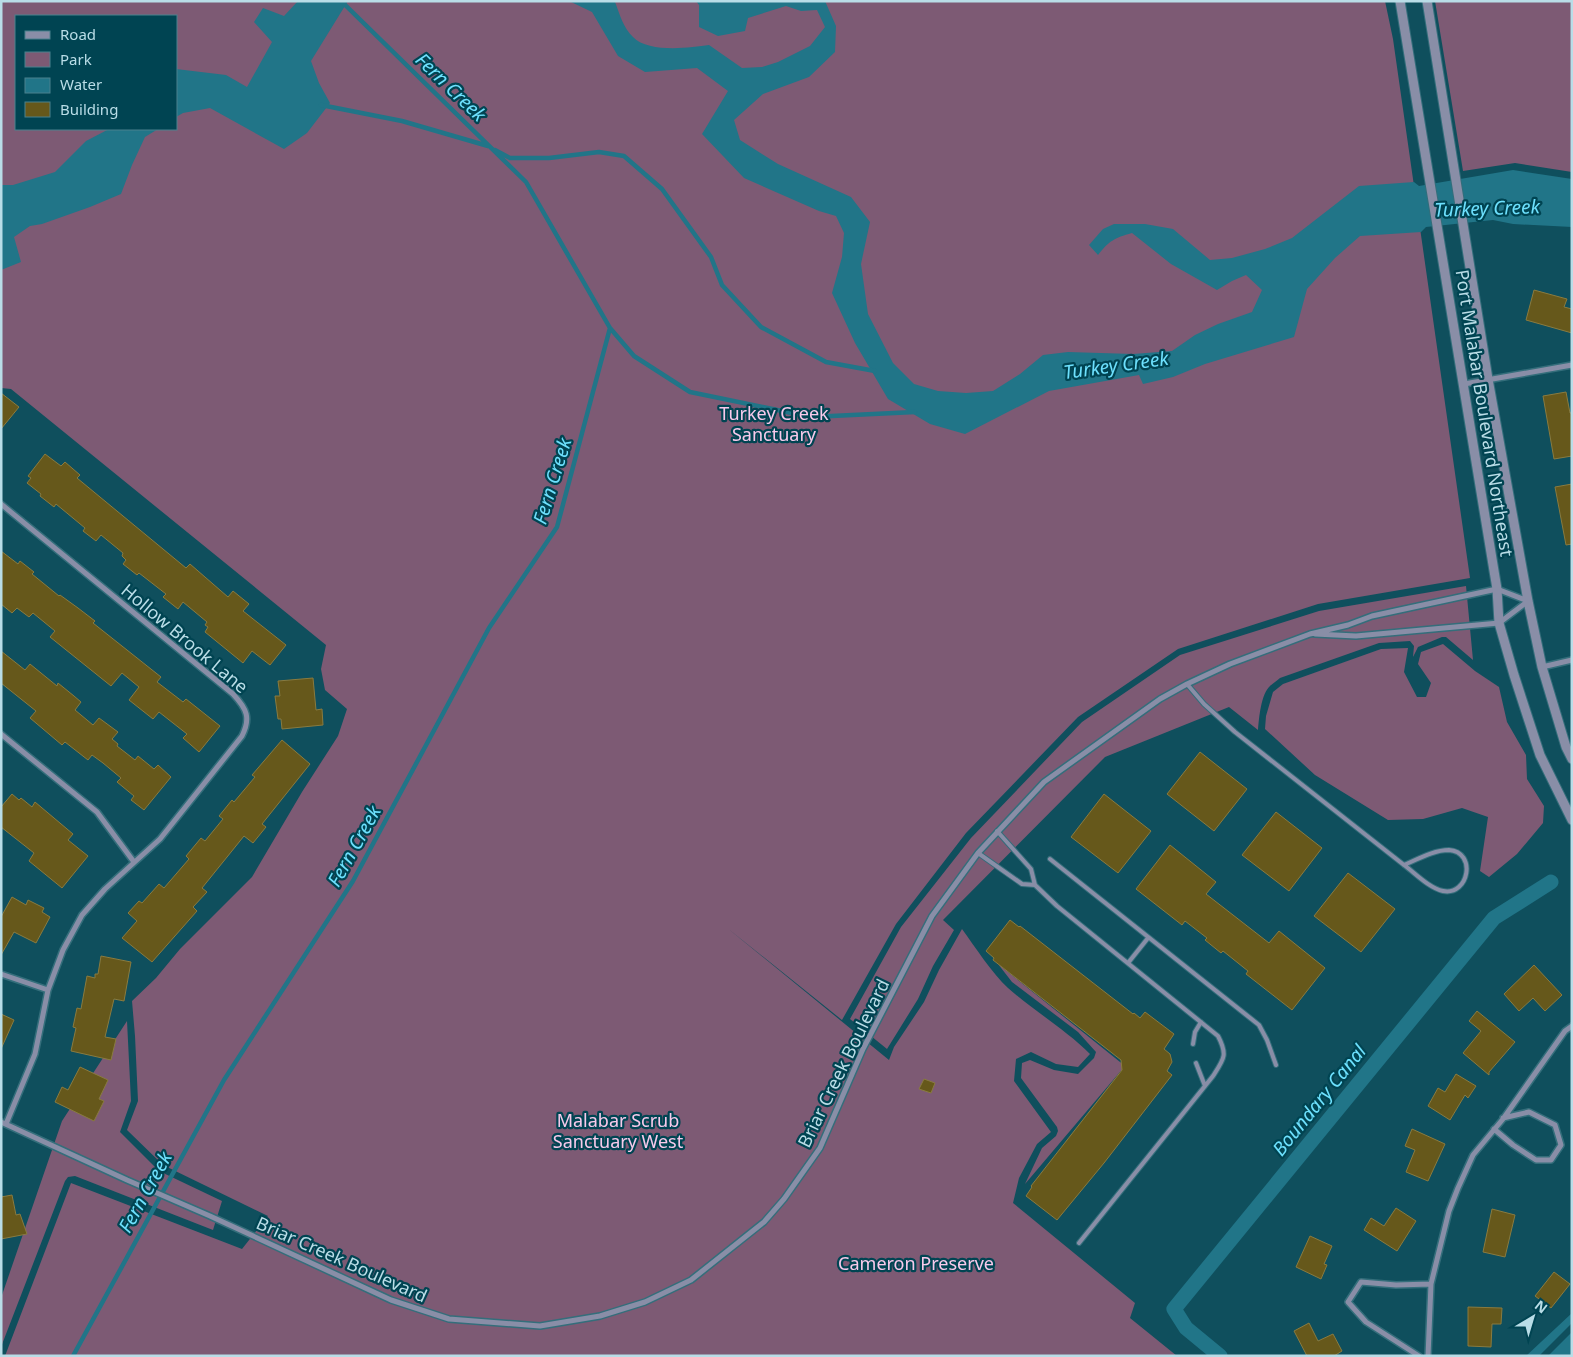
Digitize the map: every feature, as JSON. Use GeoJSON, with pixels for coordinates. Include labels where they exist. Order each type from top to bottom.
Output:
{"type":"FeatureCollection","features":[{"type":"Feature","properties":{"kind":"street","name":"Port Malabar Boulevard Northeast"},"geometry":{"type":"LineString","coordinates":[[1400,1],[1497,589],[1499,623],[1540,755],[1572,820]]}},
{"type":"Feature","properties":{"kind":"street","name":"Port Malabar Boulevard Northeast"},"geometry":{"type":"LineString","coordinates":[[1427,1],[1488,379],[1528,601],[1542,667],[1566,747],[1572,759]]}},
{"type":"Feature","properties":{"kind":"street"},"geometry":{"type":"LineString","coordinates":[[1464,384],[1572,365]]}},
{"type":"Feature","properties":{"kind":"street","name":"Hollow Brook Lane"},"geometry":{"type":"LineString","coordinates":[[1,504],[233,694],[243,705],[247,716],[247,727],[236,745],[160,839],[105,889],[82,915],[63,950],[48,990],[35,1054],[4,1123]]}},
{"type":"Feature","properties":{"kind":"street"},"geometry":{"type":"LineString","coordinates":[[1497,589],[1528,601]]}},
{"type":"Feature","properties":{"kind":"street","name":"Briar Creek Boulevard"},"geometry":{"type":"LineString","coordinates":[[4,1123],[391,1300],[449,1319],[540,1326],[600,1316],[645,1302],[691,1280],[764,1222],[784,1199],[820,1148],[863,1049],[932,916],[978,853],[1044,782],[1160,699],[1230,664],[1310,634],[1348,625],[1372,616],[1497,589]]}},
{"type":"Feature","properties":{"kind":"street"},"geometry":{"type":"LineString","coordinates":[[1499,623],[1528,601]]}},
{"type":"Feature","properties":{"kind":"street","name":"Briar Creek Boulevard"},"geometry":{"type":"LineString","coordinates":[[1310,634],[1356,636],[1499,623]]}},
{"type":"Feature","properties":{"kind":"street"},"geometry":{"type":"LineString","coordinates":[[1542,667],[1572,660]]}},
{"type":"Feature","properties":{"kind":"street"},"geometry":{"type":"LineString","coordinates":[[1,734],[97,812],[134,862]]}},
{"type":"Feature","properties":{"kind":"street"},"geometry":{"type":"LineString","coordinates":[[1,974],[48,990]]}},
{"type":"Feature","properties":{"kind":"street"},"geometry":{"type":"LineString","coordinates":[[1428,1356],[1431,1284],[1449,1211],[1458,1188],[1473,1155],[1503,1119],[1565,1031],[1572,1026]]}},
{"type":"Feature","properties":{"kind":"street"},"geometry":{"type":"LineString","coordinates":[[1494,1129],[1513,1145],[1536,1160],[1550,1160],[1561,1145],[1555,1125],[1529,1112],[1503,1119]]}},
{"type":"Feature","properties":{"kind":"street"},"geometry":{"type":"LineString","coordinates":[[1419,1356],[1366,1322],[1348,1302],[1361,1282],[1396,1285],[1431,1284]]}},
{"type":"Feature","properties":{"kind":"lane"},"geometry":{"type":"LineString","coordinates":[[1187,684],[1204,704],[1235,732],[1404,865],[1441,891],[1450,892],[1458,888],[1467,874],[1465,860],[1461,855],[1450,850],[1431,854],[1404,865]]}},
{"type":"Feature","properties":{"kind":"lane"},"geometry":{"type":"LineString","coordinates":[[997,831],[1031,869],[1034,885],[1057,906],[1218,1036],[1225,1049],[1224,1060],[1205,1086],[1079,1243]]}},
{"type":"Feature","properties":{"kind":"lane"},"geometry":{"type":"LineString","coordinates":[[978,853],[1022,884],[1034,885]]}},
{"type":"Feature","properties":{"kind":"lane"},"geometry":{"type":"LineString","coordinates":[[1050,859],[1258,1025],[1267,1040],[1276,1065]]}},
{"type":"Feature","properties":{"kind":"lane"},"geometry":{"type":"LineString","coordinates":[[1128,963],[1148,938]]}},
{"type":"Feature","properties":{"kind":"lane"},"geometry":{"type":"LineString","coordinates":[[1193,1044],[1195,1032],[1201,1022]]}},
{"type":"Feature","properties":{"kind":"lane"},"geometry":{"type":"LineString","coordinates":[[1196,1063],[1205,1086]]}},
{"type":"Feature","properties":{"kind":"green space","name":"Turkey Creek Sanctuary"},"geometry":{"type":"Polygon","coordinates":[[[1,1],[1385,1],[1393,39],[1470,578],[1318,604],[1178,649],[1078,717],[966,833],[896,924],[842,1020],[726,927],[889,1060],[894,1047],[924,1002],[962,929],[1008,988],[1090,1054],[1078,1067],[1056,1064],[1031,1052],[1016,1059],[1014,1081],[1051,1132],[1037,1144],[1019,1178],[1013,1203],[1135,1303],[1130,1318],[1177,1356],[5,1356],[71,1183],[242,1249],[268,1216],[163,1165],[127,1130],[138,1101],[132,1001],[156,978],[180,949],[252,877],[302,792],[338,736],[347,709],[325,690],[321,669],[326,645],[11,389],[1,388],[1,1]]]}},
{"type":"Feature","properties":{"kind":"green space"},"geometry":{"type":"Polygon","coordinates":[[[1435,1],[1572,1],[1572,172],[1515,163],[1463,171],[1435,1]]]}},
{"type":"Feature","properties":{"kind":"green space"},"geometry":{"type":"Polygon","coordinates":[[[1466,586],[1473,660],[1446,637],[1418,647],[1413,657],[1414,646],[1410,641],[1379,643],[1280,678],[1270,686],[1264,695],[1258,730],[1229,707],[1105,757],[943,920],[954,930],[933,966],[918,999],[887,1049],[850,1019],[901,927],[971,838],[1082,722],[1180,655],[1319,611],[1466,586]]]}},
{"type":"Feature","properties":{"kind":"green space"},"geometry":{"type":"Polygon","coordinates":[[[1443,644],[1475,671],[1499,687],[1507,722],[1526,755],[1527,779],[1544,806],[1543,823],[1517,854],[1489,877],[1480,871],[1488,817],[1462,808],[1423,819],[1388,820],[1315,775],[1265,729],[1266,716],[1273,692],[1283,684],[1381,649],[1408,648],[1404,672],[1417,697],[1426,697],[1431,683],[1418,664],[1421,652],[1443,644]]]}},
{"type":"Feature","properties":{"kind":"green space"},"geometry":{"type":"Polygon","coordinates":[[[998,964],[1125,1066],[1025,1184],[1042,1148],[1056,1136],[1058,1131],[1021,1078],[1022,1063],[1030,1060],[1054,1070],[1078,1074],[1094,1058],[1096,1052],[1078,1032],[1012,982],[998,964]]]}},
{"type":"Feature","properties":{"kind":"green space"},"geometry":{"type":"Polygon","coordinates":[[[127,1021],[131,1101],[120,1132],[159,1171],[222,1201],[213,1230],[75,1176],[68,1177],[1,1347],[1,1298],[62,1121],[127,1021]]]}},
{"type":"Feature","properties":{"kind":"water"},"geometry":{"type":"Polygon","coordinates":[[[298,1],[348,1],[311,61],[319,83],[330,103],[307,133],[284,149],[210,108],[183,113],[178,116],[178,69],[226,75],[247,87],[272,42],[254,22],[263,8],[284,16],[298,1]]]}},
{"type":"Feature","properties":{"kind":"water","name":"Turkey Creek"},"geometry":{"type":"Polygon","coordinates":[[[569,1],[616,1],[624,25],[633,37],[640,42],[669,48],[709,45],[742,68],[762,67],[778,62],[810,46],[825,27],[817,10],[801,11],[786,6],[748,18],[745,31],[718,36],[699,27],[699,5],[696,1],[825,1],[836,26],[835,52],[809,77],[763,94],[734,120],[740,140],[778,164],[851,197],[870,222],[861,264],[868,314],[893,363],[914,384],[938,391],[966,393],[993,391],[1020,374],[1043,355],[1068,352],[1133,354],[1172,351],[1195,335],[1218,324],[1252,312],[1262,290],[1246,275],[1217,290],[1171,264],[1132,233],[1112,241],[1098,255],[1089,245],[1103,229],[1114,224],[1145,224],[1173,229],[1210,260],[1232,258],[1265,249],[1292,238],[1359,186],[1414,182],[1419,186],[1513,170],[1572,179],[1572,227],[1513,224],[1493,220],[1426,227],[1421,232],[1360,236],[1335,258],[1307,289],[1294,337],[1205,364],[1173,377],[1143,384],[1139,375],[1049,391],[965,434],[930,424],[888,399],[855,343],[832,293],[842,257],[844,233],[836,216],[819,211],[744,178],[702,134],[728,91],[697,68],[645,72],[618,56],[592,12],[569,1]]]}},
{"type":"Feature","properties":{"kind":"water"},"geometry":{"type":"Polygon","coordinates":[[[107,130],[156,130],[145,137],[121,194],[42,224],[30,226],[14,237],[21,262],[1,270],[1,185],[13,185],[55,172],[86,141],[107,130]]]}},
{"type":"Feature","properties":{"kind":"water"},"geometry":{"type":"Polygon","coordinates":[[[1572,1313],[1572,1323],[1539,1356],[1526,1356],[1572,1313]]]}},
{"type":"Feature","properties":{"kind":"water"},"geometry":{"type":"Polygon","coordinates":[[[1572,1332],[1572,1356],[1548,1356],[1572,1332]]]}},
{"type":"Feature","properties":{"kind":"building"},"geometry":{"type":"Polygon","coordinates":[[[1534,290],[1567,299],[1564,307],[1572,309],[1572,333],[1526,320],[1534,290]]]}},
{"type":"Feature","properties":{"kind":"building"},"geometry":{"type":"Polygon","coordinates":[[[1566,392],[1570,413],[1572,413],[1572,456],[1554,459],[1543,396],[1566,392]]]}},
{"type":"Feature","properties":{"kind":"building"},"geometry":{"type":"Polygon","coordinates":[[[1,393],[19,407],[1,429],[1,393]]]}},
{"type":"Feature","properties":{"kind":"building"},"geometry":{"type":"Polygon","coordinates":[[[45,454],[61,466],[65,462],[80,475],[77,478],[186,568],[190,564],[228,597],[233,591],[249,604],[243,611],[286,645],[270,665],[252,651],[243,663],[205,632],[208,627],[205,625],[207,622],[183,602],[178,609],[163,597],[166,594],[139,573],[137,575],[123,564],[126,560],[122,556],[123,553],[101,535],[96,541],[83,531],[85,528],[56,504],[54,507],[40,496],[41,494],[27,483],[31,478],[28,476],[45,454]]]}},
{"type":"Feature","properties":{"kind":"building"},"geometry":{"type":"Polygon","coordinates":[[[1572,484],[1572,544],[1566,545],[1555,487],[1572,484]]]}},
{"type":"Feature","properties":{"kind":"building"},"geometry":{"type":"Polygon","coordinates":[[[1,551],[18,564],[20,561],[34,572],[32,574],[59,596],[95,621],[93,623],[161,677],[157,682],[183,702],[186,699],[220,726],[199,752],[183,738],[187,734],[159,712],[153,719],[129,700],[139,687],[122,673],[111,686],[50,637],[55,631],[33,613],[29,617],[17,608],[12,613],[1,604],[1,551]]]}},
{"type":"Feature","properties":{"kind":"building"},"geometry":{"type":"Polygon","coordinates":[[[1,651],[25,670],[30,664],[57,686],[58,683],[81,702],[75,710],[93,725],[99,718],[118,732],[112,739],[118,744],[117,746],[135,760],[138,756],[154,769],[158,765],[171,777],[144,810],[131,800],[134,796],[117,782],[121,778],[103,763],[92,755],[88,760],[65,742],[62,745],[30,718],[36,711],[1,683],[1,651]]]}},
{"type":"Feature","properties":{"kind":"building"},"geometry":{"type":"Polygon","coordinates":[[[313,678],[316,710],[322,709],[323,725],[282,729],[281,719],[278,719],[275,696],[280,696],[278,681],[313,678]]]}},
{"type":"Feature","properties":{"kind":"building"},"geometry":{"type":"Polygon","coordinates":[[[282,740],[310,764],[262,824],[266,827],[253,843],[244,836],[202,888],[207,892],[193,907],[197,911],[152,962],[122,938],[137,921],[128,913],[139,901],[142,903],[159,884],[164,888],[189,859],[186,856],[201,838],[205,841],[223,819],[219,816],[232,800],[234,802],[255,777],[252,775],[282,740]]]}},
{"type":"Feature","properties":{"kind":"building"},"geometry":{"type":"Polygon","coordinates":[[[1200,752],[1247,789],[1214,831],[1167,794],[1200,752]]]}},
{"type":"Feature","properties":{"kind":"building"},"geometry":{"type":"Polygon","coordinates":[[[12,794],[19,800],[21,798],[32,807],[35,802],[73,834],[68,840],[88,856],[62,888],[29,861],[34,853],[1,827],[1,807],[12,794]]]}},
{"type":"Feature","properties":{"kind":"building"},"geometry":{"type":"Polygon","coordinates":[[[1104,794],[1151,831],[1118,873],[1071,837],[1104,794]]]}},
{"type":"Feature","properties":{"kind":"building"},"geometry":{"type":"Polygon","coordinates":[[[1276,812],[1322,848],[1289,891],[1242,855],[1276,812]]]}},
{"type":"Feature","properties":{"kind":"building"},"geometry":{"type":"Polygon","coordinates":[[[1170,845],[1216,882],[1206,894],[1269,943],[1279,931],[1325,968],[1292,1010],[1246,974],[1248,971],[1223,951],[1221,953],[1205,940],[1207,938],[1185,921],[1182,925],[1136,889],[1170,845]]]}},
{"type":"Feature","properties":{"kind":"building"},"geometry":{"type":"Polygon","coordinates":[[[1348,873],[1395,909],[1361,952],[1314,916],[1348,873]]]}},
{"type":"Feature","properties":{"kind":"building"},"geometry":{"type":"Polygon","coordinates":[[[12,897],[26,905],[28,900],[44,908],[42,912],[50,917],[36,943],[14,932],[1,955],[1,917],[12,897]]]}},
{"type":"Feature","properties":{"kind":"building"},"geometry":{"type":"Polygon","coordinates":[[[1010,920],[1133,1014],[1140,1018],[1145,1012],[1174,1034],[1164,1049],[1170,1054],[1172,1062],[1167,1071],[1172,1075],[1057,1220],[1026,1196],[1031,1186],[1122,1070],[1121,1060],[993,960],[994,958],[986,951],[1010,920]]]}},
{"type":"Feature","properties":{"kind":"building"},"geometry":{"type":"Polygon","coordinates":[[[101,956],[131,962],[124,1001],[114,999],[105,1037],[116,1039],[111,1060],[71,1051],[76,1028],[73,1027],[77,1008],[81,1009],[87,976],[95,978],[95,974],[98,974],[101,956]]]}},
{"type":"Feature","properties":{"kind":"building"},"geometry":{"type":"Polygon","coordinates":[[[1534,965],[1562,995],[1545,1011],[1533,998],[1519,1011],[1504,994],[1534,965]]]}},
{"type":"Feature","properties":{"kind":"building"},"geometry":{"type":"Polygon","coordinates":[[[1477,1011],[1515,1042],[1489,1072],[1489,1075],[1463,1053],[1481,1031],[1469,1021],[1477,1011]]]}},
{"type":"Feature","properties":{"kind":"building"},"geometry":{"type":"Polygon","coordinates":[[[1,1014],[14,1020],[1,1049],[1,1014]]]}},
{"type":"Feature","properties":{"kind":"building"},"geometry":{"type":"Polygon","coordinates":[[[80,1067],[108,1080],[99,1099],[104,1101],[94,1121],[55,1102],[62,1087],[68,1090],[80,1067]]]}},
{"type":"Feature","properties":{"kind":"building"},"geometry":{"type":"Polygon","coordinates":[[[1456,1074],[1476,1086],[1468,1098],[1465,1095],[1450,1120],[1428,1106],[1438,1088],[1445,1092],[1456,1074]]]}},
{"type":"Feature","properties":{"kind":"building"},"geometry":{"type":"Polygon","coordinates":[[[924,1079],[935,1083],[931,1093],[919,1089],[924,1079]]]}},
{"type":"Feature","properties":{"kind":"building"},"geometry":{"type":"Polygon","coordinates":[[[1412,1129],[1445,1144],[1428,1181],[1406,1172],[1415,1150],[1405,1146],[1412,1129]]]}},
{"type":"Feature","properties":{"kind":"building"},"geometry":{"type":"Polygon","coordinates":[[[12,1195],[16,1215],[20,1214],[27,1234],[1,1239],[1,1197],[12,1195]]]}},
{"type":"Feature","properties":{"kind":"building"},"geometry":{"type":"Polygon","coordinates":[[[1396,1208],[1416,1221],[1397,1251],[1364,1230],[1371,1218],[1384,1226],[1396,1208]]]}},
{"type":"Feature","properties":{"kind":"building"},"geometry":{"type":"Polygon","coordinates":[[[1492,1209],[1515,1215],[1505,1257],[1483,1252],[1492,1209]]]}},
{"type":"Feature","properties":{"kind":"building"},"geometry":{"type":"Polygon","coordinates":[[[1310,1236],[1332,1246],[1324,1264],[1327,1265],[1321,1279],[1296,1267],[1310,1236]]]}},
{"type":"Feature","properties":{"kind":"building"},"geometry":{"type":"Polygon","coordinates":[[[1554,1272],[1570,1284],[1551,1308],[1535,1296],[1554,1272]]]}},
{"type":"Feature","properties":{"kind":"building"},"geometry":{"type":"Polygon","coordinates":[[[1468,1307],[1502,1308],[1501,1324],[1492,1324],[1491,1347],[1468,1346],[1468,1307]]]}},
{"type":"Feature","properties":{"kind":"building"},"geometry":{"type":"Polygon","coordinates":[[[1309,1323],[1318,1341],[1333,1334],[1342,1351],[1334,1356],[1307,1356],[1294,1331],[1309,1323]]]}},
{"type":"Feature","properties":{"kind":"waterway","name":"Fern Creek"},"geometry":{"type":"LineString","coordinates":[[73,1356],[224,1080],[353,881],[489,628],[557,527],[610,328],[526,182],[341,1]]}},
{"type":"Feature","properties":{"kind":"waterway"},"geometry":{"type":"LineString","coordinates":[[321,105],[402,121],[488,146]]}},
{"type":"Feature","properties":{"kind":"waterway"},"geometry":{"type":"LineString","coordinates":[[495,150],[510,158],[549,158],[599,152],[624,156],[662,189],[711,257],[722,285],[761,327],[826,362],[875,371]]}},
{"type":"Feature","properties":{"kind":"waterway","name":"Fern Creek"},"geometry":{"type":"LineString","coordinates":[[610,328],[634,356],[690,392],[811,417],[915,412]]}},
{"type":"Feature","properties":{"kind":"waterway","name":"Boundary Canal"},"geometry":{"type":"LineString","coordinates":[[1220,1356],[1186,1328],[1174,1309],[1494,918],[1551,882]]}},
{"type":"Feature","properties":{"kind":"park label","name":"Malabar Scrub Sanctuary West"},"geometry":{"type":"Point","coordinates":[618,1130]}},
{"type":"Feature","properties":{"kind":"park label","name":"Cameron Preserve"},"geometry":{"type":"Point","coordinates":[916,1263]}}]}
